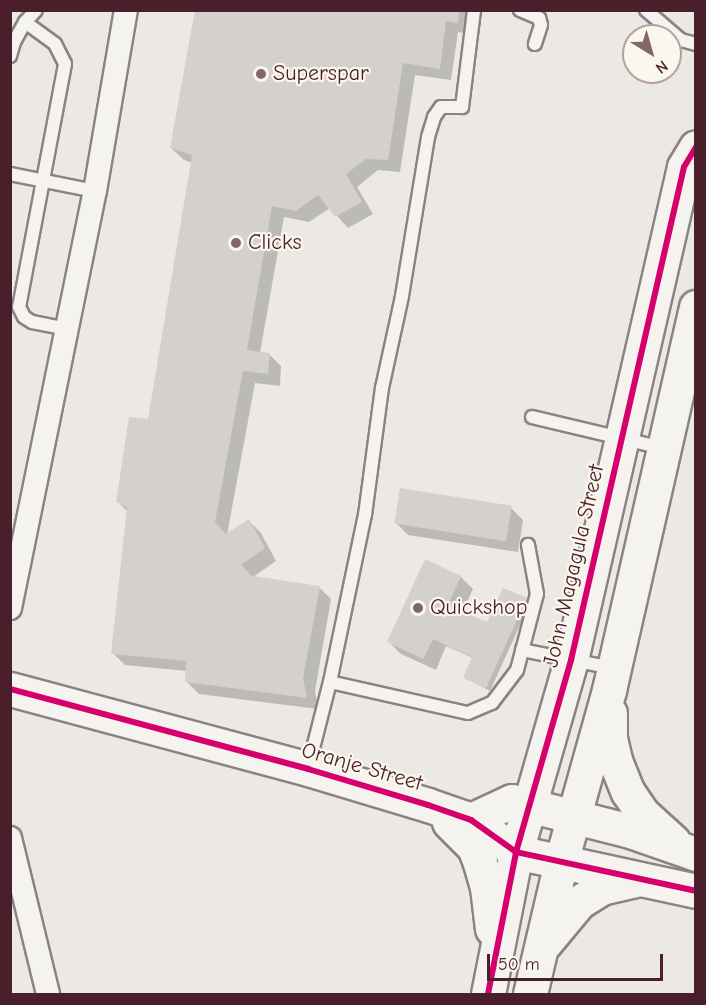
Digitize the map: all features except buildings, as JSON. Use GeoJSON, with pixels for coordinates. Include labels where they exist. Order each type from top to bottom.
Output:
{"type":"FeatureCollection","features":[{"type":"Feature","properties":{"kind":"street"},"geometry":{"type":"LineString","coordinates":[[10,608],[95,191],[126,10]]}},
{"type":"Feature","properties":{"kind":"street","name":"John Magagula Street"},"geometry":{"type":"LineString","coordinates":[[488,994],[516,852],[571,660],[684,167],[696,147]]}},
{"type":"Feature","properties":{"kind":"street"},"geometry":{"type":"LineString","coordinates":[[530,994],[561,862],[611,679],[696,307]]}},
{"type":"Feature","properties":{"kind":"street"},"geometry":{"type":"LineString","coordinates":[[611,679],[610,738],[615,763],[628,792],[642,813],[690,852]]}},
{"type":"Feature","properties":{"kind":"street","name":"Oranje Street"},"geometry":{"type":"LineString","coordinates":[[10,689],[428,805],[471,820],[493,838],[516,852],[696,891]]}},
{"type":"Feature","properties":{"kind":"street"},"geometry":{"type":"LineString","coordinates":[[471,820],[512,801],[627,830],[690,852]]}},
{"type":"Feature","properties":{"kind":"street"},"geometry":{"type":"LineString","coordinates":[[428,805],[460,830],[474,847],[487,886],[496,960]]}},
{"type":"Feature","properties":{"kind":"street"},"geometry":{"type":"LineString","coordinates":[[10,838],[48,994]]}},
{"type":"Feature","properties":{"kind":"street"},"geometry":{"type":"LineString","coordinates":[[541,949],[579,902],[601,888],[642,879]]}},
{"type":"Feature","properties":{"kind":"lane"},"geometry":{"type":"LineString","coordinates":[[10,56],[14,42],[25,22],[36,10]]}},
{"type":"Feature","properties":{"kind":"lane"},"geometry":{"type":"LineString","coordinates":[[308,770],[330,682],[364,515],[382,388],[402,296],[428,137],[434,117],[441,107],[462,107],[474,10]]}},
{"type":"Feature","properties":{"kind":"lane"},"geometry":{"type":"LineString","coordinates":[[519,10],[539,18],[541,25],[536,44]]}},
{"type":"Feature","properties":{"kind":"lane"},"geometry":{"type":"LineString","coordinates":[[646,10],[681,40],[696,44]]}},
{"type":"Feature","properties":{"kind":"lane"},"geometry":{"type":"LineString","coordinates":[[25,22],[55,44],[65,64],[19,307],[24,317],[32,322],[68,329]]}},
{"type":"Feature","properties":{"kind":"lane"},"geometry":{"type":"LineString","coordinates":[[10,174],[95,191]]}},
{"type":"Feature","properties":{"kind":"lane"},"geometry":{"type":"LineString","coordinates":[[532,417],[664,449]]}},
{"type":"Feature","properties":{"kind":"lane"},"geometry":{"type":"LineString","coordinates":[[330,682],[468,713],[492,703],[517,670],[537,594],[528,545]]}},
{"type":"Feature","properties":{"kind":"lane"},"geometry":{"type":"LineString","coordinates":[[522,650],[571,660],[611,679]]}},
{"type":"Feature","properties":{"kind":"cycle path"},"geometry":{"type":"LineString","coordinates":[[488,994],[516,852],[571,660],[684,167],[696,147]]}},
{"type":"Feature","properties":{"kind":"cycle path"},"geometry":{"type":"LineString","coordinates":[[10,689],[308,769],[428,805],[471,820],[516,852],[696,891]]}},
{"type":"Feature","properties":{"kind":"place","name":"Superspar"},"geometry":{"type":"Point","coordinates":[261,74]}},
{"type":"Feature","properties":{"kind":"place","name":"Clicks"},"geometry":{"type":"Point","coordinates":[236,243]}},
{"type":"Feature","properties":{"kind":"place","name":"Quickshop"},"geometry":{"type":"Point","coordinates":[418,608]}}]}
